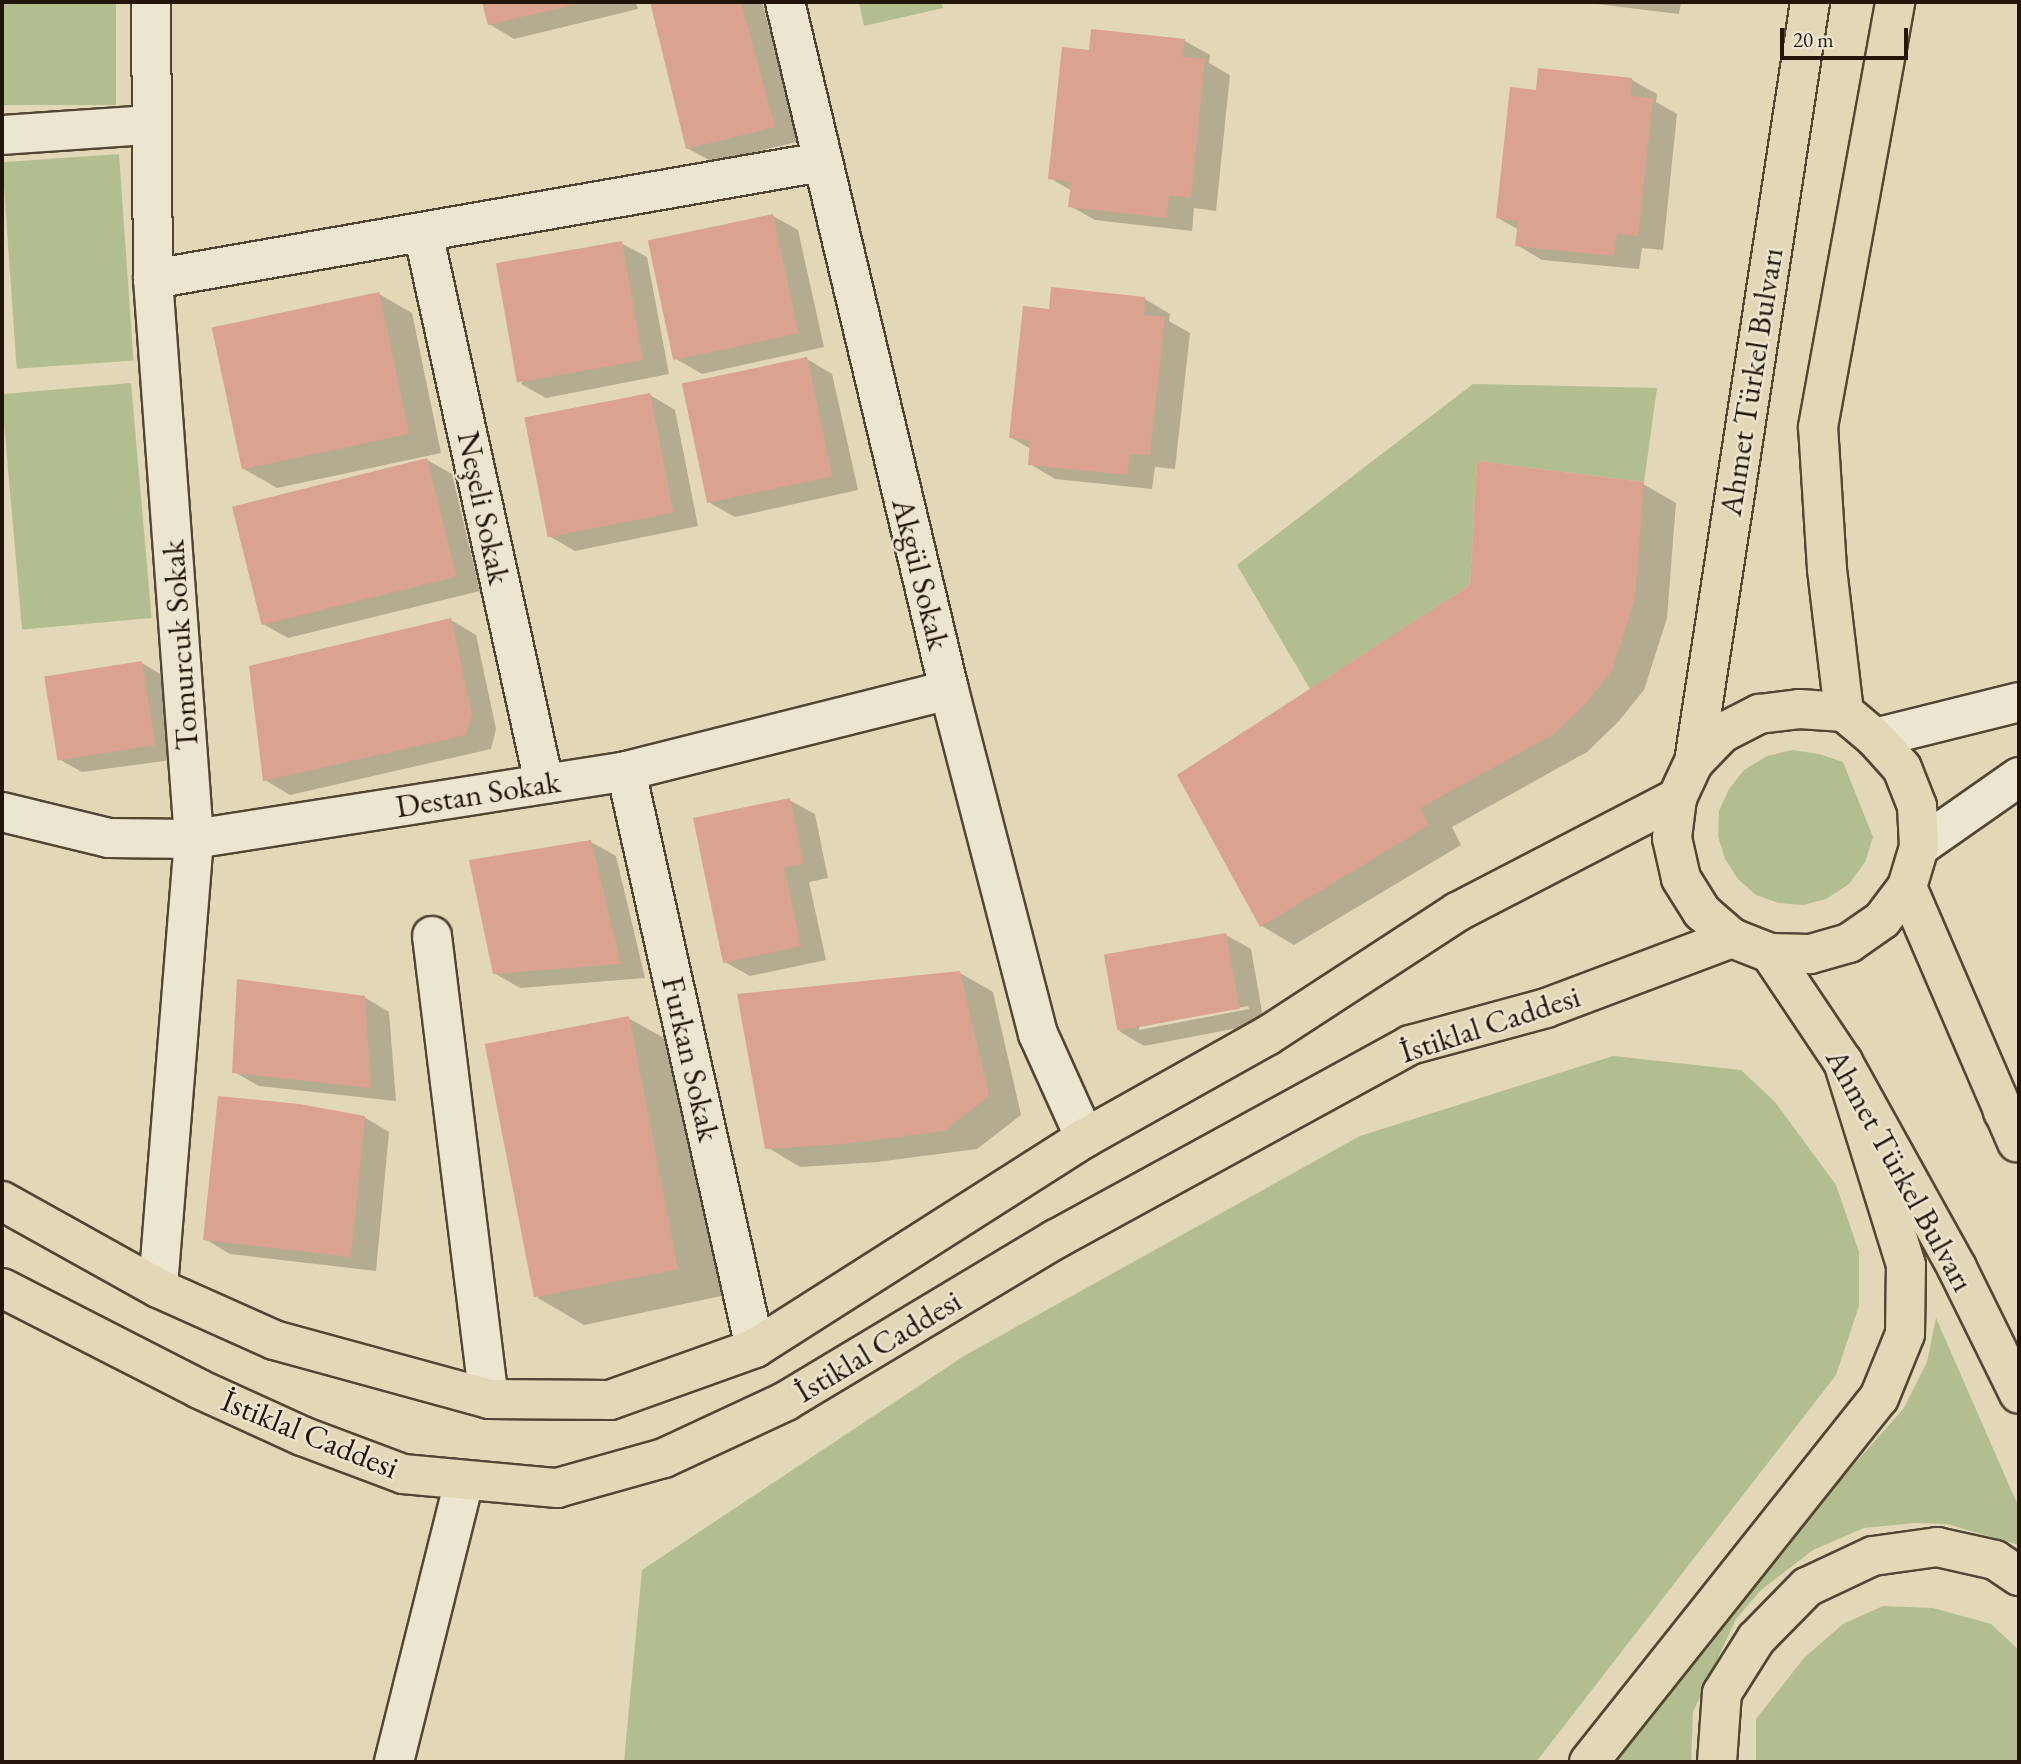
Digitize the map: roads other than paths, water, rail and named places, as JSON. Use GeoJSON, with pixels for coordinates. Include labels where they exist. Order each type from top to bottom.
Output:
{"type":"FeatureCollection","features":[{"type":"Feature","properties":{"kind":"main road","name":"Ahmet Türkel Bulvarı"},"geometry":{"type":"LineString","coordinates":[[1694,762],[1810,2]]}},
{"type":"Feature","properties":{"kind":"main road"},"geometry":{"type":"LineString","coordinates":[[1844,712],[1827,569],[1818,427],[1895,2]]}},
{"type":"Feature","properties":{"kind":"main road"},"geometry":{"type":"LineString","coordinates":[[1800,709],[1844,712],[1875,738],[1902,768],[1917,806],[1919,848],[1906,887],[1882,920],[1849,943],[1810,954],[1770,953],[1732,938],[1702,912],[1681,878],[1672,838],[1676,798],[1694,762],[1722,733],[1759,714],[1800,709]]}},
{"type":"Feature","properties":{"kind":"main road","name":"İstiklal Caddesi"},"geometry":{"type":"LineString","coordinates":[[2,1201],[158,1288],[274,1340],[489,1399],[611,1400],[755,1348],[1085,1138],[1267,1036],[1457,912],[1676,798]]}},
{"type":"Feature","properties":{"kind":"main road"},"geometry":{"type":"LineString","coordinates":[[1906,887],[2011,1123],[2019,1147]]}},
{"type":"Feature","properties":{"kind":"main road","name":"İstiklal Caddesi"},"geometry":{"type":"LineString","coordinates":[[2,1288],[199,1389],[302,1436],[403,1474],[464,1482],[557,1488],[664,1458],[786,1401],[1056,1239],[1410,1045],[1546,1008],[1732,938]]}},
{"type":"Feature","properties":{"kind":"main road","name":"Ahmet Türkel Bulvarı"},"geometry":{"type":"LineString","coordinates":[[1770,953],[1843,1062],[1957,1268],[2019,1394]]}},
{"type":"Feature","properties":{"kind":"main road"},"geometry":{"type":"LineString","coordinates":[[1589,1762],[1879,1398],[1905,1334],[1906,1265],[1843,1062]]}},
{"type":"Feature","properties":{"kind":"main road"},"geometry":{"type":"LineString","coordinates":[[1717,1762],[1722,1693],[1756,1639],[1807,1587],[1873,1556],[1937,1547],[1995,1560],[2019,1576]]}},
{"type":"Feature","properties":{"kind":"street","name":"Tomurcuk Sokak"},"geometry":{"type":"LineString","coordinates":[[150,2],[153,279],[194,839],[158,1288]]}},
{"type":"Feature","properties":{"kind":"street","name":"Akgül Sokak"},"geometry":{"type":"LineString","coordinates":[[785,2],[949,690],[1038,1034],[1085,1138]]}},
{"type":"Feature","properties":{"kind":"street"},"geometry":{"type":"LineString","coordinates":[[2,135],[150,125]]}},
{"type":"Feature","properties":{"kind":"street"},"geometry":{"type":"LineString","coordinates":[[153,279],[821,162]]}},
{"type":"Feature","properties":{"kind":"street","name":"Neşeli Sokak"},"geometry":{"type":"LineString","coordinates":[[423,232],[544,783]]}},
{"type":"Feature","properties":{"kind":"street","name":"Destan Sokak"},"geometry":{"type":"LineString","coordinates":[[2,807],[109,838],[194,839],[626,771],[949,690]]}},
{"type":"Feature","properties":{"kind":"street"},"geometry":{"type":"LineString","coordinates":[[1875,738],[2019,702]]}},
{"type":"Feature","properties":{"kind":"street","name":"Furkan Sokak"},"geometry":{"type":"LineString","coordinates":[[626,771],[755,1348]]}},
{"type":"Feature","properties":{"kind":"street"},"geometry":{"type":"LineString","coordinates":[[1919,848],[2019,777]]}},
{"type":"Feature","properties":{"kind":"street"},"geometry":{"type":"LineString","coordinates":[[432,936],[489,1399]]}},
{"type":"Feature","properties":{"kind":"street"},"geometry":{"type":"LineString","coordinates":[[394,1762],[464,1482]]}}]}
